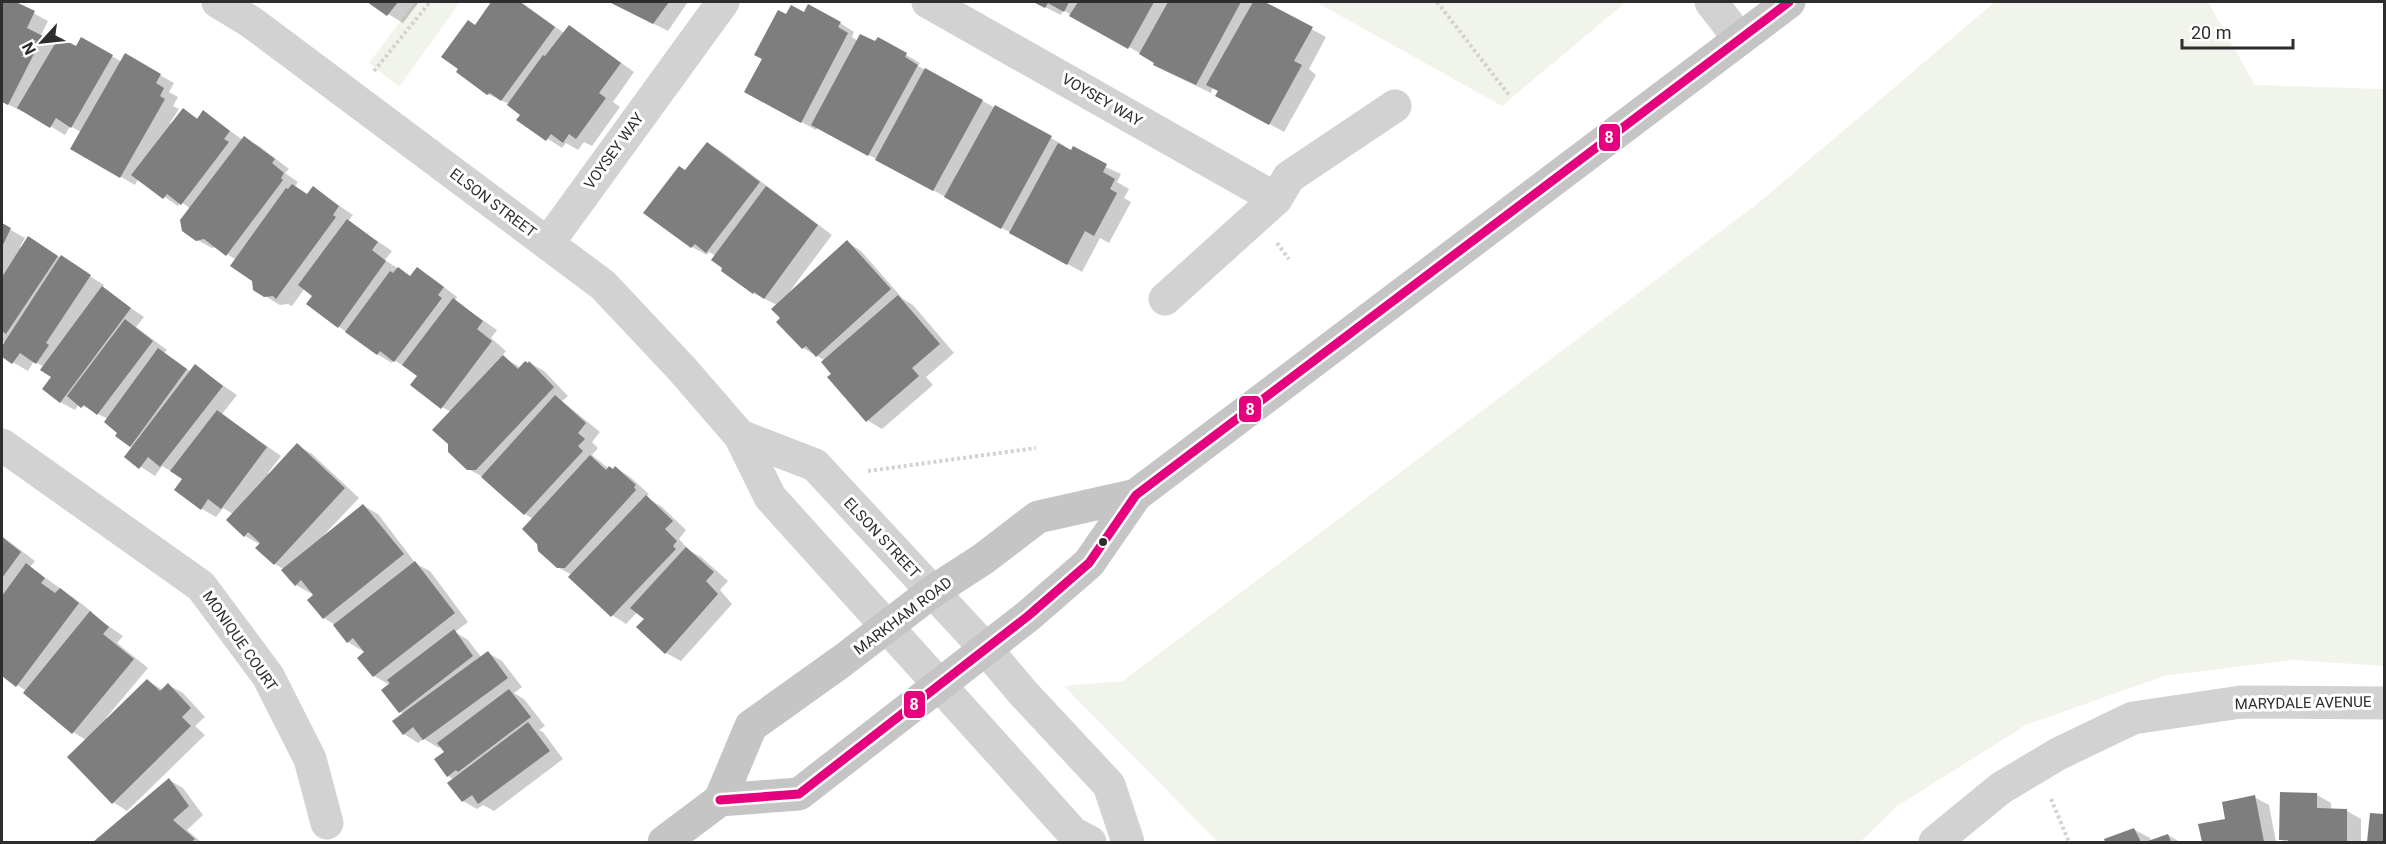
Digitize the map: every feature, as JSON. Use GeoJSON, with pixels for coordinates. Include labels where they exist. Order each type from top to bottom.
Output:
{"type":"FeatureCollection","features":[{"type":"Feature","properties":{"kind":"main road","name":"MARKHAM ROAD"},"geometry":{"type":"LineString","coordinates":[[720,800],[799,794],[1028,616],[1089,563],[1136,495],[1789,2]]}},
{"type":"Feature","properties":{"kind":"main road","name":"MARKHAM ROAD"},"geometry":{"type":"LineString","coordinates":[[664,843],[720,800],[751,726],[932,592],[1038,517],[1136,495]]}},
{"type":"Feature","properties":{"kind":"street","name":"ELSON STREET"},"geometry":{"type":"LineString","coordinates":[[218,2],[251,22],[603,285],[682,369],[740,436],[770,497],[1073,833],[1090,843]]}},
{"type":"Feature","properties":{"kind":"street","name":"VOYSEY WAY"},"geometry":{"type":"LineString","coordinates":[[548,243],[723,2]]}},
{"type":"Feature","properties":{"kind":"street","name":"VOYSEY WAY"},"geometry":{"type":"LineString","coordinates":[[928,2],[1275,199]]}},
{"type":"Feature","properties":{"kind":"street"},"geometry":{"type":"LineString","coordinates":[[1711,2],[1739,38]]}},
{"type":"Feature","properties":{"kind":"street"},"geometry":{"type":"LineString","coordinates":[[1165,299],[1275,199],[1290,177],[1395,106]]}},
{"type":"Feature","properties":{"kind":"street","name":"ELSON STREET"},"geometry":{"type":"LineString","coordinates":[[740,436],[815,465],[1109,785],[1128,843]]}},
{"type":"Feature","properties":{"kind":"street","name":"MONIQUE COURT"},"geometry":{"type":"LineString","coordinates":[[2,445],[201,586],[268,676],[310,759],[327,823]]}},
{"type":"Feature","properties":{"kind":"street","name":"MARYDALE AVENUE"},"geometry":{"type":"LineString","coordinates":[[1935,843],[2001,788],[2058,754],[2133,718],[2241,702],[2385,703]]}},
{"type":"Feature","properties":{"kind":"path"},"geometry":{"type":"LineString","coordinates":[[353,98],[430,2]]}},
{"type":"Feature","properties":{"kind":"path"},"geometry":{"type":"LineString","coordinates":[[1437,2],[1509,95]]}},
{"type":"Feature","properties":{"kind":"path"},"geometry":{"type":"LineString","coordinates":[[864,471],[1036,448]]}},
{"type":"Feature","properties":{"kind":"path"},"geometry":{"type":"LineString","coordinates":[[2037,766],[2069,843]]}},
{"type":"Feature","properties":{"kind":"shaded area"},"geometry":{"type":"Polygon","coordinates":[[[415,2],[460,2],[399,87],[369,63],[415,2]]]}},
{"type":"Feature","properties":{"kind":"shaded area"},"geometry":{"type":"Polygon","coordinates":[[[1316,2],[1626,2],[1502,106],[1316,2]]]}},
{"type":"Feature","properties":{"kind":"shaded area"},"geometry":{"type":"Polygon","coordinates":[[[1995,2],[2208,2],[2255,85],[2384,89],[2384,666],[2293,660],[2164,676],[2026,725],[1896,807],[1860,842],[1218,842],[1064,686],[1123,681],[1757,204],[1995,2]]]}},
{"type":"Feature","properties":{"kind":"building"},"geometry":{"type":"Polygon","coordinates":[[[2,2],[16,2],[35,11],[27,28],[43,36],[8,105],[2,102],[2,2]]]}},
{"type":"Feature","properties":{"kind":"building"},"geometry":{"type":"Polygon","coordinates":[[[367,2],[398,2],[387,16],[367,2]]]}},
{"type":"Feature","properties":{"kind":"building"},"geometry":{"type":"Polygon","coordinates":[[[491,2],[520,2],[555,27],[501,101],[490,93],[487,95],[456,72],[458,69],[441,57],[468,20],[475,25],[491,2]]]}},
{"type":"Feature","properties":{"kind":"building"},"geometry":{"type":"Polygon","coordinates":[[[609,2],[669,2],[653,24],[609,2]]]}},
{"type":"Feature","properties":{"kind":"building"},"geometry":{"type":"Polygon","coordinates":[[[1033,2],[1069,2],[1064,12],[1048,3],[1045,8],[1033,2]]]}},
{"type":"Feature","properties":{"kind":"building"},"geometry":{"type":"Polygon","coordinates":[[[1078,2],[1154,2],[1128,49],[1069,16],[1078,2]]]}},
{"type":"Feature","properties":{"kind":"building"},"geometry":{"type":"Polygon","coordinates":[[[1168,2],[1241,2],[1196,85],[1153,65],[1154,63],[1139,54],[1168,2]]]}},
{"type":"Feature","properties":{"kind":"building"},"geometry":{"type":"Polygon","coordinates":[[[1253,2],[1265,2],[1313,27],[1294,61],[1302,65],[1269,125],[1215,96],[1218,91],[1206,85],[1253,2]]]}},
{"type":"Feature","properties":{"kind":"building"},"geometry":{"type":"Polygon","coordinates":[[[808,4],[841,22],[838,27],[848,33],[801,123],[744,92],[762,59],[754,55],[778,10],[786,14],[791,5],[804,12],[808,4]]]}},
{"type":"Feature","properties":{"kind":"building"},"geometry":{"type":"Polygon","coordinates":[[[569,25],[621,63],[599,93],[606,98],[576,139],[569,134],[563,143],[551,134],[546,141],[516,120],[520,115],[507,105],[543,55],[545,56],[569,25]]]}},
{"type":"Feature","properties":{"kind":"building"},"geometry":{"type":"Polygon","coordinates":[[[860,34],[875,41],[878,37],[907,53],[905,57],[918,65],[868,156],[811,125],[860,34]]]}},
{"type":"Feature","properties":{"kind":"building"},"geometry":{"type":"Polygon","coordinates":[[[59,37],[76,46],[81,37],[113,55],[71,128],[56,118],[50,128],[17,108],[59,37]]]}},
{"type":"Feature","properties":{"kind":"building"},"geometry":{"type":"Polygon","coordinates":[[[125,53],[161,74],[156,83],[164,88],[160,96],[165,99],[120,178],[70,149],[125,53]]]}},
{"type":"Feature","properties":{"kind":"building"},"geometry":{"type":"Polygon","coordinates":[[[925,68],[983,100],[933,191],[875,160],[925,68]]]}},
{"type":"Feature","properties":{"kind":"building"},"geometry":{"type":"Polygon","coordinates":[[[995,105],[1052,136],[1001,229],[944,197],[995,105]]]}},
{"type":"Feature","properties":{"kind":"building"},"geometry":{"type":"Polygon","coordinates":[[[183,108],[197,119],[203,110],[230,131],[224,139],[229,142],[181,205],[167,194],[163,199],[131,175],[183,108]]]}},
{"type":"Feature","properties":{"kind":"building"},"geometry":{"type":"Polygon","coordinates":[[[244,136],[275,159],[272,163],[284,173],[281,178],[283,180],[226,256],[204,239],[196,241],[182,231],[180,220],[244,136]]]}},
{"type":"Feature","properties":{"kind":"building"},"geometry":{"type":"Polygon","coordinates":[[[707,142],[760,182],[706,253],[695,244],[691,248],[643,213],[679,166],[685,170],[707,142]]]}},
{"type":"Feature","properties":{"kind":"building"},"geometry":{"type":"Polygon","coordinates":[[[1058,143],[1071,150],[1073,146],[1107,164],[1103,172],[1115,179],[1110,189],[1117,193],[1094,236],[1085,231],[1067,265],[1009,233],[1058,143]]]}},
{"type":"Feature","properties":{"kind":"building"},"geometry":{"type":"Polygon","coordinates":[[[292,184],[307,194],[313,186],[339,206],[333,215],[336,217],[276,299],[273,296],[264,297],[253,290],[252,281],[230,266],[286,188],[288,189],[292,184]]]}},
{"type":"Feature","properties":{"kind":"building"},"geometry":{"type":"Polygon","coordinates":[[[766,186],[818,225],[764,299],[754,292],[753,294],[721,271],[722,268],[711,260],[766,186]]]}},
{"type":"Feature","properties":{"kind":"building"},"geometry":{"type":"Polygon","coordinates":[[[347,219],[378,242],[372,250],[386,261],[338,328],[306,304],[312,296],[298,285],[347,219]]]}},
{"type":"Feature","properties":{"kind":"building"},"geometry":{"type":"Polygon","coordinates":[[[2,223],[11,228],[2,247],[2,223]]]}},
{"type":"Feature","properties":{"kind":"building"},"geometry":{"type":"Polygon","coordinates":[[[28,236],[58,256],[6,334],[2,331],[2,277],[28,236]]]}},
{"type":"Feature","properties":{"kind":"building"},"geometry":{"type":"Polygon","coordinates":[[[847,240],[891,289],[816,357],[806,346],[802,349],[776,322],[780,318],[771,309],[847,240]]]}},
{"type":"Feature","properties":{"kind":"building"},"geometry":{"type":"Polygon","coordinates":[[[61,255],[91,275],[46,343],[49,345],[36,364],[20,353],[12,364],[2,357],[2,346],[61,255]]]}},
{"type":"Feature","properties":{"kind":"building"},"geometry":{"type":"Polygon","coordinates":[[[398,267],[410,276],[417,267],[444,287],[438,295],[442,298],[394,362],[380,351],[377,355],[345,332],[390,271],[393,273],[398,267]]]}},
{"type":"Feature","properties":{"kind":"building"},"geometry":{"type":"Polygon","coordinates":[[[102,286],[131,308],[60,403],[42,389],[51,377],[40,370],[102,286]]]}},
{"type":"Feature","properties":{"kind":"building"},"geometry":{"type":"Polygon","coordinates":[[[898,295],[940,344],[912,368],[919,376],[866,422],[827,377],[831,374],[821,362],[898,295]]]}},
{"type":"Feature","properties":{"kind":"building"},"geometry":{"type":"Polygon","coordinates":[[[453,298],[483,321],[477,329],[492,341],[441,409],[410,385],[417,376],[402,365],[453,298]]]}},
{"type":"Feature","properties":{"kind":"building"},"geometry":{"type":"Polygon","coordinates":[[[125,319],[153,341],[97,415],[84,405],[81,408],[67,396],[125,319]]]}},
{"type":"Feature","properties":{"kind":"building"},"geometry":{"type":"Polygon","coordinates":[[[158,348],[187,369],[130,447],[115,436],[117,433],[104,422],[158,348]]]}},
{"type":"Feature","properties":{"kind":"building"},"geometry":{"type":"Polygon","coordinates":[[[503,355],[518,369],[525,361],[528,363],[529,361],[554,387],[476,470],[467,470],[448,452],[448,444],[432,430],[503,355]]]}},
{"type":"Feature","properties":{"kind":"building"},"geometry":{"type":"Polygon","coordinates":[[[195,364],[223,386],[160,467],[148,457],[139,469],[124,457],[195,364]]]}},
{"type":"Feature","properties":{"kind":"building"},"geometry":{"type":"Polygon","coordinates":[[[555,395],[586,423],[578,433],[585,439],[578,446],[583,451],[524,515],[481,477],[555,395]]]}},
{"type":"Feature","properties":{"kind":"building"},"geometry":{"type":"Polygon","coordinates":[[[217,410],[267,447],[221,509],[208,499],[201,510],[174,490],[182,479],[170,471],[217,410]]]}},
{"type":"Feature","properties":{"kind":"building"},"geometry":{"type":"Polygon","coordinates":[[[297,443],[345,488],[274,565],[255,548],[260,543],[248,532],[244,537],[226,520],[297,443]]]}},
{"type":"Feature","properties":{"kind":"building"},"geometry":{"type":"Polygon","coordinates":[[[590,455],[606,470],[609,466],[613,469],[615,466],[636,485],[634,487],[636,490],[565,568],[557,568],[538,551],[537,544],[522,529],[590,455]]]}},
{"type":"Feature","properties":{"kind":"building"},"geometry":{"type":"Polygon","coordinates":[[[646,495],[673,521],[665,529],[677,541],[673,546],[676,549],[611,617],[568,577],[646,495]]]}},
{"type":"Feature","properties":{"kind":"building"},"geometry":{"type":"Polygon","coordinates":[[[363,504],[404,554],[323,619],[307,600],[313,595],[301,580],[295,586],[281,570],[363,504]]]}},
{"type":"Feature","properties":{"kind":"building"},"geometry":{"type":"Polygon","coordinates":[[[2,537],[21,552],[2,578],[2,537]]]}},
{"type":"Feature","properties":{"kind":"building"},"geometry":{"type":"Polygon","coordinates":[[[686,547],[714,572],[706,581],[718,594],[665,654],[636,627],[644,619],[630,608],[686,547]]]}},
{"type":"Feature","properties":{"kind":"building"},"geometry":{"type":"Polygon","coordinates":[[[415,561],[455,613],[373,677],[357,658],[364,652],[353,638],[347,643],[333,625],[415,561]]]}},
{"type":"Feature","properties":{"kind":"building"},"geometry":{"type":"Polygon","coordinates":[[[26,563],[45,578],[41,583],[55,593],[60,588],[79,603],[16,687],[2,676],[2,596],[26,563]]]}},
{"type":"Feature","properties":{"kind":"building"},"geometry":{"type":"Polygon","coordinates":[[[90,611],[109,627],[103,634],[134,659],[72,734],[23,693],[90,611]]]}},
{"type":"Feature","properties":{"kind":"building"},"geometry":{"type":"Polygon","coordinates":[[[454,629],[473,656],[399,713],[381,690],[390,683],[387,680],[454,629]]]}},
{"type":"Feature","properties":{"kind":"building"},"geometry":{"type":"Polygon","coordinates":[[[488,651],[508,678],[423,740],[413,727],[403,735],[392,721],[488,651]]]}},
{"type":"Feature","properties":{"kind":"building"},"geometry":{"type":"Polygon","coordinates":[[[147,679],[160,691],[168,683],[191,708],[182,717],[191,726],[112,804],[67,757],[147,679]]]}},
{"type":"Feature","properties":{"kind":"building"},"geometry":{"type":"Polygon","coordinates":[[[509,689],[531,717],[458,772],[456,770],[447,777],[434,759],[444,752],[437,743],[509,689]]]}},
{"type":"Feature","properties":{"kind":"building"},"geometry":{"type":"Polygon","coordinates":[[[528,722],[550,751],[478,804],[472,795],[462,802],[447,783],[528,722]]]}},
{"type":"Feature","properties":{"kind":"building"},"geometry":{"type":"Polygon","coordinates":[[[169,778],[189,806],[173,820],[195,839],[191,842],[93,842],[169,778]]]}},
{"type":"Feature","properties":{"kind":"building"},"geometry":{"type":"Polygon","coordinates":[[[2280,792],[2317,793],[2317,808],[2347,809],[2347,842],[2279,840],[2280,792]]]}},
{"type":"Feature","properties":{"kind":"building"},"geometry":{"type":"Polygon","coordinates":[[[2255,795],[2264,842],[2202,842],[2198,824],[2225,819],[2222,802],[2255,795]]]}},
{"type":"Feature","properties":{"kind":"building"},"geometry":{"type":"Polygon","coordinates":[[[2370,813],[2384,814],[2384,842],[2367,842],[2370,813]]]}},
{"type":"Feature","properties":{"kind":"building"},"geometry":{"type":"Polygon","coordinates":[[[2134,828],[2141,842],[2105,842],[2104,839],[2134,828]]]}},
{"type":"Feature","properties":{"kind":"building"},"geometry":{"type":"Polygon","coordinates":[[[2168,834],[2171,842],[2145,842],[2168,834]]]}},
{"type":"Feature","properties":{"kind":"transit line","name":"8"},"geometry":{"type":"LineString","coordinates":[[720,800],[799,794],[1028,616],[1089,563],[1136,495],[1789,2]]}}]}
